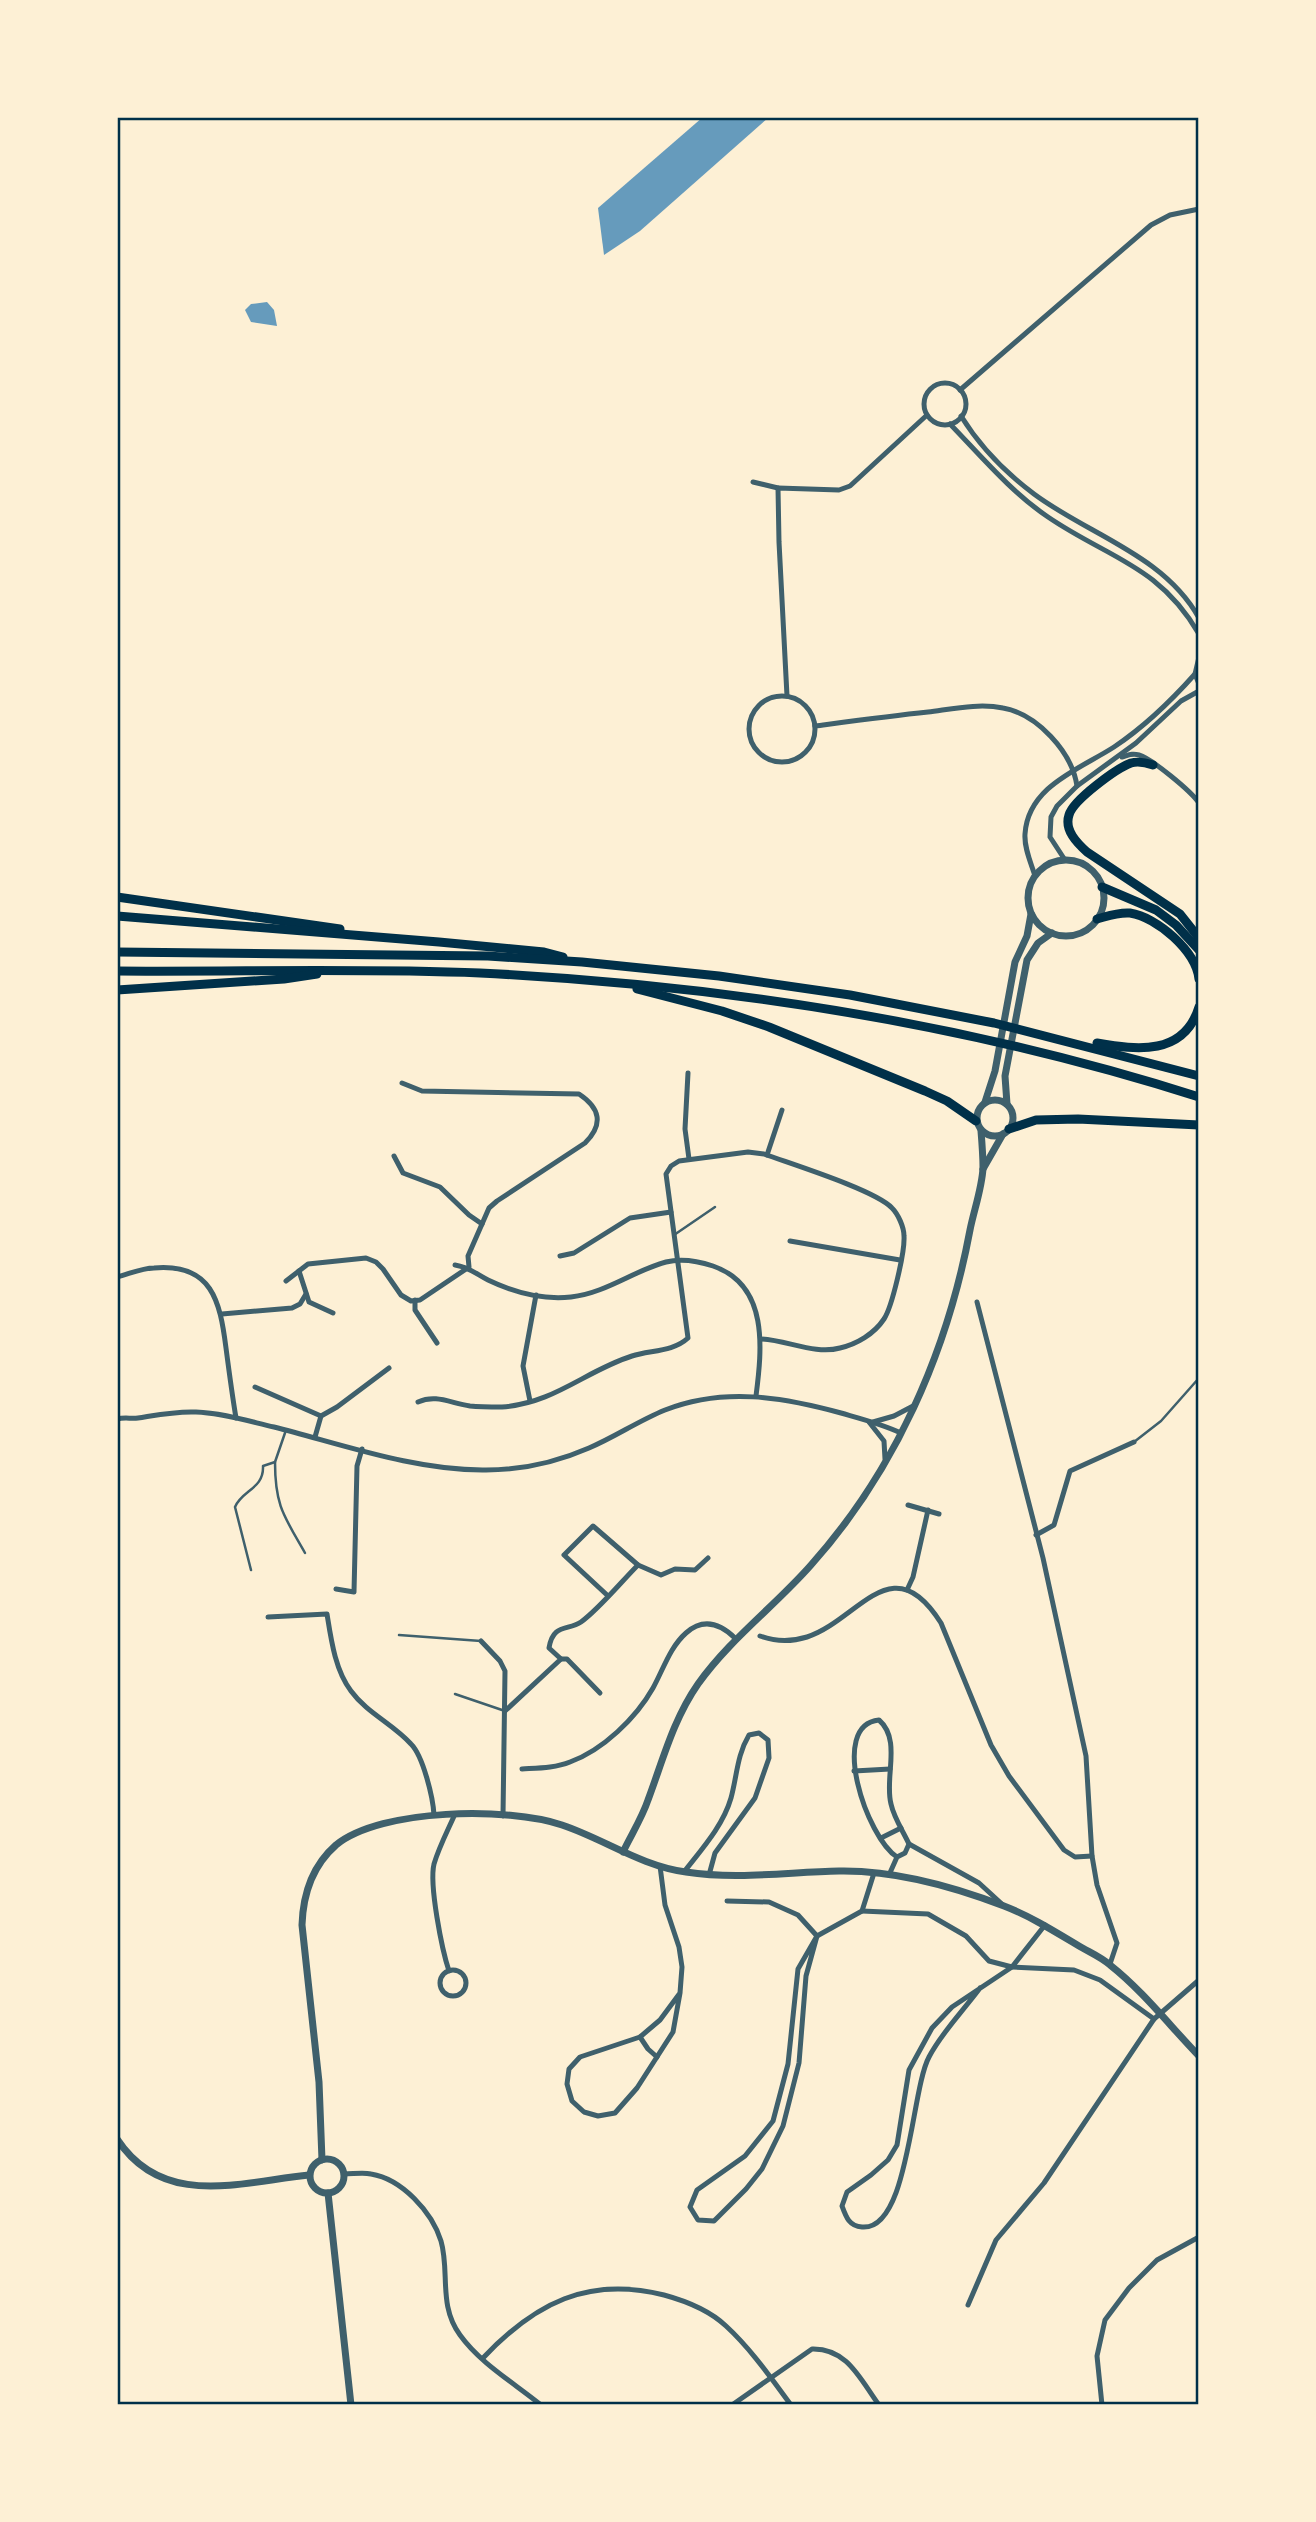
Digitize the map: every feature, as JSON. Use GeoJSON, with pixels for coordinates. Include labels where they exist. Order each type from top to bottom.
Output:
{"type":"FeatureCollection","features":[{"type":"Feature","properties":{"kind":"highway"},"geometry":{"type":"LineString","coordinates":[[1153,765],[1131,763],[1088,790],[1068,816],[1070,832],[1076,843],[1087,852],[1180,914],[1199,938]]}},
{"type":"Feature","properties":{"kind":"highway"},"geometry":{"type":"LineString","coordinates":[[1102,887],[1156,910],[1176,925],[1199,950]]}},
{"type":"Feature","properties":{"kind":"highway"},"geometry":{"type":"LineString","coordinates":[[117,897],[439,942]]}},
{"type":"Feature","properties":{"kind":"highway"},"geometry":{"type":"LineString","coordinates":[[1097,919],[1118,913],[1144,918],[1170,934],[1192,958],[1199,979]]}},
{"type":"Feature","properties":{"kind":"highway"},"geometry":{"type":"LineString","coordinates":[[117,916],[544,952],[582,962]]}},
{"type":"Feature","properties":{"kind":"highway"},"geometry":{"type":"LineString","coordinates":[[117,952],[488,956],[582,962],[719,976],[850,995],[994,1023],[1199,1076]]}},
{"type":"Feature","properties":{"kind":"highway"},"geometry":{"type":"LineString","coordinates":[[117,971],[349,969],[480,973],[608,982],[842,1012],[992,1041],[1199,1097]]}},
{"type":"Feature","properties":{"kind":"highway"},"geometry":{"type":"LineString","coordinates":[[117,990],[284,979],[349,969]]}},
{"type":"Feature","properties":{"kind":"highway"},"geometry":{"type":"LineString","coordinates":[[608,982],[769,1027],[925,1091],[947,1101],[976,1121]]}},
{"type":"Feature","properties":{"kind":"highway"},"geometry":{"type":"LineString","coordinates":[[1023,1030],[1125,1048],[1152,1048],[1169,1043],[1180,1036],[1199,1007]]}},
{"type":"Feature","properties":{"kind":"highway"},"geometry":{"type":"LineString","coordinates":[[1006,1132],[1036,1120],[1078,1119],[1199,1125]]}},
{"type":"Feature","properties":{"kind":"street"},"geometry":{"type":"LineString","coordinates":[[960,390],[1151,225],[1170,215],[1199,209]]}},
{"type":"Feature","properties":{"kind":"street"},"geometry":{"type":"LineString","coordinates":[[948,383],[960,390],[965,405],[961,416],[950,424],[937,423],[927,415],[924,401],[930,389],[948,383]]}},
{"type":"Feature","properties":{"kind":"street"},"geometry":{"type":"LineString","coordinates":[[753,482],[778,488],[839,490],[850,486],[927,415]]}},
{"type":"Feature","properties":{"kind":"street"},"geometry":{"type":"LineString","coordinates":[[961,416],[991,455],[1033,494],[1144,560],[1166,577],[1199,618]]}},
{"type":"Feature","properties":{"kind":"street"},"geometry":{"type":"LineString","coordinates":[[950,424],[988,465],[1047,516],[1141,569],[1162,586],[1187,613],[1199,634]]}},
{"type":"Feature","properties":{"kind":"street"},"geometry":{"type":"LineString","coordinates":[[778,488],[787,696]]}},
{"type":"Feature","properties":{"kind":"street"},"geometry":{"type":"LineString","coordinates":[[1035,876],[1026,846],[1027,823],[1039,798],[1048,788],[1073,771],[1135,733],[1195,674],[1199,657]]}},
{"type":"Feature","properties":{"kind":"street"},"geometry":{"type":"LineString","coordinates":[[1195,674],[1199,684]]}},
{"type":"Feature","properties":{"kind":"street"},"geometry":{"type":"LineString","coordinates":[[1065,860],[1050,837],[1051,817],[1066,795],[1118,758],[1159,724],[1181,701],[1199,691]]}},
{"type":"Feature","properties":{"kind":"street"},"geometry":{"type":"LineString","coordinates":[[787,696],[806,706],[815,726],[810,747],[803,755],[782,762],[762,755],[754,748],[749,727],[751,716],[757,707],[766,700],[787,696]]}},
{"type":"Feature","properties":{"kind":"street"},"geometry":{"type":"LineString","coordinates":[[815,726],[970,706],[1003,708],[1024,715],[1048,733],[1073,771],[1077,786]]}},
{"type":"Feature","properties":{"kind":"street"},"geometry":{"type":"LineString","coordinates":[[1118,758],[1132,754],[1142,756],[1190,790],[1199,803]]}},
{"type":"Feature","properties":{"kind":"street"},"geometry":{"type":"LineString","coordinates":[[623,1852],[648,1803],[664,1750],[697,1686],[736,1639],[812,1564],[847,1520],[901,1433],[935,1361],[955,1299],[983,1170],[981,1131],[976,1121],[995,1071],[1015,962],[1027,936],[1031,913],[1028,894],[1035,876],[1043,868],[1053,862],[1065,860],[1084,864],[1098,878],[1102,887],[1103,903],[1097,919],[1082,932],[1072,935],[1052,933],[1040,925],[1031,913]]}},
{"type":"Feature","properties":{"kind":"street"},"geometry":{"type":"LineString","coordinates":[[983,1170],[1006,1132],[1013,1113],[1007,1104],[1005,1076],[1027,960],[1038,943],[1052,933]]}},
{"type":"Feature","properties":{"kind":"street"},"geometry":{"type":"LineString","coordinates":[[688,1073],[684,1129],[689,1159]]}},
{"type":"Feature","properties":{"kind":"street"},"geometry":{"type":"LineString","coordinates":[[402,1083],[422,1091],[579,1094],[589,1101],[598,1119],[595,1134],[489,1208],[468,1256],[470,1267],[475,1273],[514,1290],[536,1295],[571,1297],[606,1289],[665,1262],[701,1262],[719,1268],[735,1279],[750,1297],[757,1315],[761,1339],[757,1396]]}},
{"type":"Feature","properties":{"kind":"street"},"geometry":{"type":"LineString","coordinates":[[985,1102],[996,1099],[1007,1104]]}},
{"type":"Feature","properties":{"kind":"street"},"geometry":{"type":"LineString","coordinates":[[767,1155],[782,1110]]}},
{"type":"Feature","properties":{"kind":"street"},"geometry":{"type":"LineString","coordinates":[[981,1131],[991,1136],[1006,1132]]}},
{"type":"Feature","properties":{"kind":"street"},"geometry":{"type":"LineString","coordinates":[[418,1402],[430,1397],[470,1406],[503,1407],[530,1401],[555,1395],[632,1356],[680,1345],[688,1338],[666,1174],[671,1166],[689,1159],[748,1152],[767,1155],[874,1196],[891,1207],[900,1220],[905,1236],[892,1301],[884,1318],[872,1332],[839,1349],[822,1350],[761,1339]]}},
{"type":"Feature","properties":{"kind":"street"},"geometry":{"type":"LineString","coordinates":[[394,1156],[403,1174],[440,1186],[482,1224]]}},
{"type":"Feature","properties":{"kind":"street"},"geometry":{"type":"LineString","coordinates":[[560,1256],[574,1253],[630,1217],[671,1212]]}},
{"type":"Feature","properties":{"kind":"street"},"geometry":{"type":"LineString","coordinates":[[790,1241],[900,1260]]}},
{"type":"Feature","properties":{"kind":"street"},"geometry":{"type":"LineString","coordinates":[[286,1281],[308,1264],[366,1258],[376,1262],[401,1295],[411,1301],[432,1293],[470,1267]]}},
{"type":"Feature","properties":{"kind":"street"},"geometry":{"type":"LineString","coordinates":[[455,1265],[470,1267]]}},
{"type":"Feature","properties":{"kind":"street"},"geometry":{"type":"LineString","coordinates":[[117,1277],[151,1268],[173,1268],[195,1275],[210,1288],[222,1314],[236,1418]]}},
{"type":"Feature","properties":{"kind":"street"},"geometry":{"type":"LineString","coordinates":[[299,1271],[309,1302],[333,1313]]}},
{"type":"Feature","properties":{"kind":"street"},"geometry":{"type":"LineString","coordinates":[[222,1314],[292,1308],[300,1304],[306,1294]]}},
{"type":"Feature","properties":{"kind":"street"},"geometry":{"type":"LineString","coordinates":[[530,1401],[523,1366],[536,1295]]}},
{"type":"Feature","properties":{"kind":"street"},"geometry":{"type":"LineString","coordinates":[[415,1300],[415,1310],[437,1343]]}},
{"type":"Feature","properties":{"kind":"street"},"geometry":{"type":"LineString","coordinates":[[977,1302],[1036,1535],[1086,1756],[1092,1856],[1097,1885],[1117,1943],[1110,1964]]}},
{"type":"Feature","properties":{"kind":"street"},"geometry":{"type":"LineString","coordinates":[[315,1437],[321,1416],[389,1368]]}},
{"type":"Feature","properties":{"kind":"street"},"geometry":{"type":"LineString","coordinates":[[255,1387],[321,1416]]}},
{"type":"Feature","properties":{"kind":"street"},"geometry":{"type":"LineString","coordinates":[[117,1419],[196,1412],[236,1418],[419,1464],[488,1470],[558,1460],[667,1409],[734,1395],[806,1404],[870,1421],[901,1433]]}},
{"type":"Feature","properties":{"kind":"street"},"geometry":{"type":"LineString","coordinates":[[870,1421],[894,1416],[915,1405]]}},
{"type":"Feature","properties":{"kind":"street"},"geometry":{"type":"LineString","coordinates":[[870,1421],[884,1441],[885,1461]]}},
{"type":"Feature","properties":{"kind":"street"},"geometry":{"type":"LineString","coordinates":[[1036,1535],[1054,1525],[1070,1471],[1134,1442]]}},
{"type":"Feature","properties":{"kind":"street"},"geometry":{"type":"LineString","coordinates":[[336,1589],[354,1592],[357,1466],[362,1449]]}},
{"type":"Feature","properties":{"kind":"street"},"geometry":{"type":"LineString","coordinates":[[908,1505],[939,1514]]}},
{"type":"Feature","properties":{"kind":"street"},"geometry":{"type":"LineString","coordinates":[[906,1590],[913,1577],[928,1510]]}},
{"type":"Feature","properties":{"kind":"street"},"geometry":{"type":"LineString","coordinates":[[607,1595],[564,1555],[593,1526],[638,1565],[661,1575],[675,1569],[695,1570],[708,1558]]}},
{"type":"Feature","properties":{"kind":"street"},"geometry":{"type":"LineString","coordinates":[[600,1693],[567,1659],[561,1658],[549,1648],[550,1640],[563,1627],[580,1623],[638,1565]]}},
{"type":"Feature","properties":{"kind":"street"},"geometry":{"type":"LineString","coordinates":[[760,1636],[787,1642],[809,1636],[869,1596],[885,1590],[906,1590],[917,1594],[930,1606],[941,1623],[991,1745],[1009,1776],[1064,1850],[1075,1857],[1092,1856]]}},
{"type":"Feature","properties":{"kind":"street"},"geometry":{"type":"LineString","coordinates":[[268,1617],[327,1614],[342,1676],[360,1703],[413,1745],[423,1769],[434,1815]]}},
{"type":"Feature","properties":{"kind":"street"},"geometry":{"type":"LineString","coordinates":[[522,1769],[571,1762],[619,1729],[639,1709],[677,1643],[687,1631],[701,1624],[711,1623],[721,1626],[736,1639]]}},
{"type":"Feature","properties":{"kind":"street"},"geometry":{"type":"LineString","coordinates":[[481,1641],[500,1661],[505,1671],[503,1816]]}},
{"type":"Feature","properties":{"kind":"street"},"geometry":{"type":"LineString","coordinates":[[505,1711],[561,1658]]}},
{"type":"Feature","properties":{"kind":"street"},"geometry":{"type":"LineString","coordinates":[[897,1857],[881,1838],[865,1811],[854,1771],[860,1731],[870,1721],[879,1720],[886,1726],[890,1738],[890,1803],[909,1844],[979,1883],[1006,1907]]}},
{"type":"Feature","properties":{"kind":"street"},"geometry":{"type":"LineString","coordinates":[[684,1872],[725,1812],[731,1799],[740,1750],[748,1735],[759,1733],[768,1740],[769,1758],[766,1768],[755,1798],[715,1853],[709,1875]]}},
{"type":"Feature","properties":{"kind":"street"},"geometry":{"type":"LineString","coordinates":[[854,1771],[890,1769]]}},
{"type":"Feature","properties":{"kind":"street"},"geometry":{"type":"LineString","coordinates":[[449,1971],[436,1911],[433,1866],[455,1814]]}},
{"type":"Feature","properties":{"kind":"street"},"geometry":{"type":"LineString","coordinates":[[323,2160],[319,2082],[302,1925],[303,1905],[309,1882],[321,1861],[337,1845],[364,1829],[434,1815],[503,1816],[560,1824],[623,1852],[684,1872],[729,1877],[842,1871],[874,1873],[957,1890],[1006,1907],[1045,1925],[1110,1964],[1156,2016],[1199,2056]]}},
{"type":"Feature","properties":{"kind":"street"},"geometry":{"type":"LineString","coordinates":[[881,1838],[901,1829]]}},
{"type":"Feature","properties":{"kind":"street"},"geometry":{"type":"LineString","coordinates":[[890,1875],[897,1857],[905,1853],[909,1844]]}},
{"type":"Feature","properties":{"kind":"street"},"geometry":{"type":"LineString","coordinates":[[660,1866],[665,1905],[679,1947],[682,1967],[680,1993],[673,2032],[637,2088],[615,2113],[597,2116],[584,2112],[572,2101],[567,2084],[569,2069],[580,2057],[640,2037],[660,2020],[680,1993]]}},
{"type":"Feature","properties":{"kind":"street"},"geometry":{"type":"LineString","coordinates":[[862,1911],[874,1873]]}},
{"type":"Feature","properties":{"kind":"street"},"geometry":{"type":"LineString","coordinates":[[727,1901],[769,1902],[798,1915],[817,1936]]}},
{"type":"Feature","properties":{"kind":"street"},"geometry":{"type":"LineString","coordinates":[[817,1936],[806,1976],[799,2063],[783,2126],[762,2169],[746,2189],[714,2221],[698,2220],[690,2207],[697,2190],[745,2156],[773,2121],[788,2064],[798,1969],[817,1936],[862,1911],[894,1910],[928,1914],[966,1936],[989,1961],[1012,1967],[1074,1969],[1100,1980],[1156,2016]]}},
{"type":"Feature","properties":{"kind":"street"},"geometry":{"type":"LineString","coordinates":[[980,1988],[928,2058],[919,2085],[909,2147],[892,2204],[883,2219],[870,2228],[856,2227],[848,2220],[842,2206],[847,2192],[888,2160],[897,2145],[909,2070],[932,2028],[952,2007],[980,1988],[1012,1967],[1045,1925]]}},
{"type":"Feature","properties":{"kind":"street"},"geometry":{"type":"LineString","coordinates":[[449,1971],[461,1973],[466,1980],[465,1989],[458,1996],[449,1996],[441,1988],[442,1978],[449,1971]]}},
{"type":"Feature","properties":{"kind":"street"},"geometry":{"type":"LineString","coordinates":[[968,2305],[996,2240],[1044,2183],[1156,2016],[1199,1980]]}},
{"type":"Feature","properties":{"kind":"street"},"geometry":{"type":"LineString","coordinates":[[640,2037],[657,2057]]}},
{"type":"Feature","properties":{"kind":"street"},"geometry":{"type":"LineString","coordinates":[[907,2081],[919,2085]]}},
{"type":"Feature","properties":{"kind":"street"},"geometry":{"type":"LineString","coordinates":[[773,2121],[783,2126]]}},
{"type":"Feature","properties":{"kind":"street"},"geometry":{"type":"LineString","coordinates":[[117,2138],[129,2155],[147,2170],[173,2183],[199,2186],[309,2175]]}},
{"type":"Feature","properties":{"kind":"street"},"geometry":{"type":"LineString","coordinates":[[759,2139],[774,2146]]}},
{"type":"Feature","properties":{"kind":"street"},"geometry":{"type":"LineString","coordinates":[[897,2145],[909,2147]]}},
{"type":"Feature","properties":{"kind":"street"},"geometry":{"type":"LineString","coordinates":[[323,2160],[338,2163],[344,2174],[339,2189],[328,2193],[317,2190],[309,2175],[316,2163],[323,2160]]}},
{"type":"Feature","properties":{"kind":"street"},"geometry":{"type":"LineString","coordinates":[[344,2174],[372,2174],[398,2184],[422,2204],[441,2241],[447,2307],[459,2334],[483,2358],[541,2405]]}},
{"type":"Feature","properties":{"kind":"street"},"geometry":{"type":"LineString","coordinates":[[328,2193],[351,2405]]}},
{"type":"Feature","properties":{"kind":"street"},"geometry":{"type":"LineString","coordinates":[[1102,2405],[1097,2356],[1105,2320],[1129,2288],[1157,2260],[1199,2236]]}},
{"type":"Feature","properties":{"kind":"street"},"geometry":{"type":"LineString","coordinates":[[483,2358],[520,2324],[549,2305],[571,2295],[623,2288],[681,2299],[725,2324],[771,2377],[791,2405]]}},
{"type":"Feature","properties":{"kind":"street"},"geometry":{"type":"LineString","coordinates":[[732,2405],[811,2349],[824,2348],[837,2352],[849,2363],[879,2405]]}},
{"type":"Feature","properties":{"kind":"lane"},"geometry":{"type":"LineString","coordinates":[[674,1236],[715,1207]]}},
{"type":"Feature","properties":{"kind":"lane"},"geometry":{"type":"LineString","coordinates":[[1134,1442],[1161,1421],[1199,1378]]}},
{"type":"Feature","properties":{"kind":"lane"},"geometry":{"type":"LineString","coordinates":[[286,1430],[275,1462],[275,1488],[280,1508],[305,1553]]}},
{"type":"Feature","properties":{"kind":"lane"},"geometry":{"type":"LineString","coordinates":[[251,1570],[235,1507],[238,1501],[259,1485],[264,1474],[263,1466],[275,1462]]}},
{"type":"Feature","properties":{"kind":"lane"},"geometry":{"type":"LineString","coordinates":[[399,1635],[481,1641]]}},
{"type":"Feature","properties":{"kind":"lane"},"geometry":{"type":"LineString","coordinates":[[455,1694],[505,1711]]}},
{"type":"Feature","properties":{"kind":"water"},"geometry":{"type":"Polygon","coordinates":[[[703,117],[769,117],[640,231],[604,255],[598,208],[703,117]]]}},
{"type":"Feature","properties":{"kind":"water"},"geometry":{"type":"Polygon","coordinates":[[[267,302],[274,310],[277,326],[251,322],[245,310],[251,304],[267,302]]]}}]}
